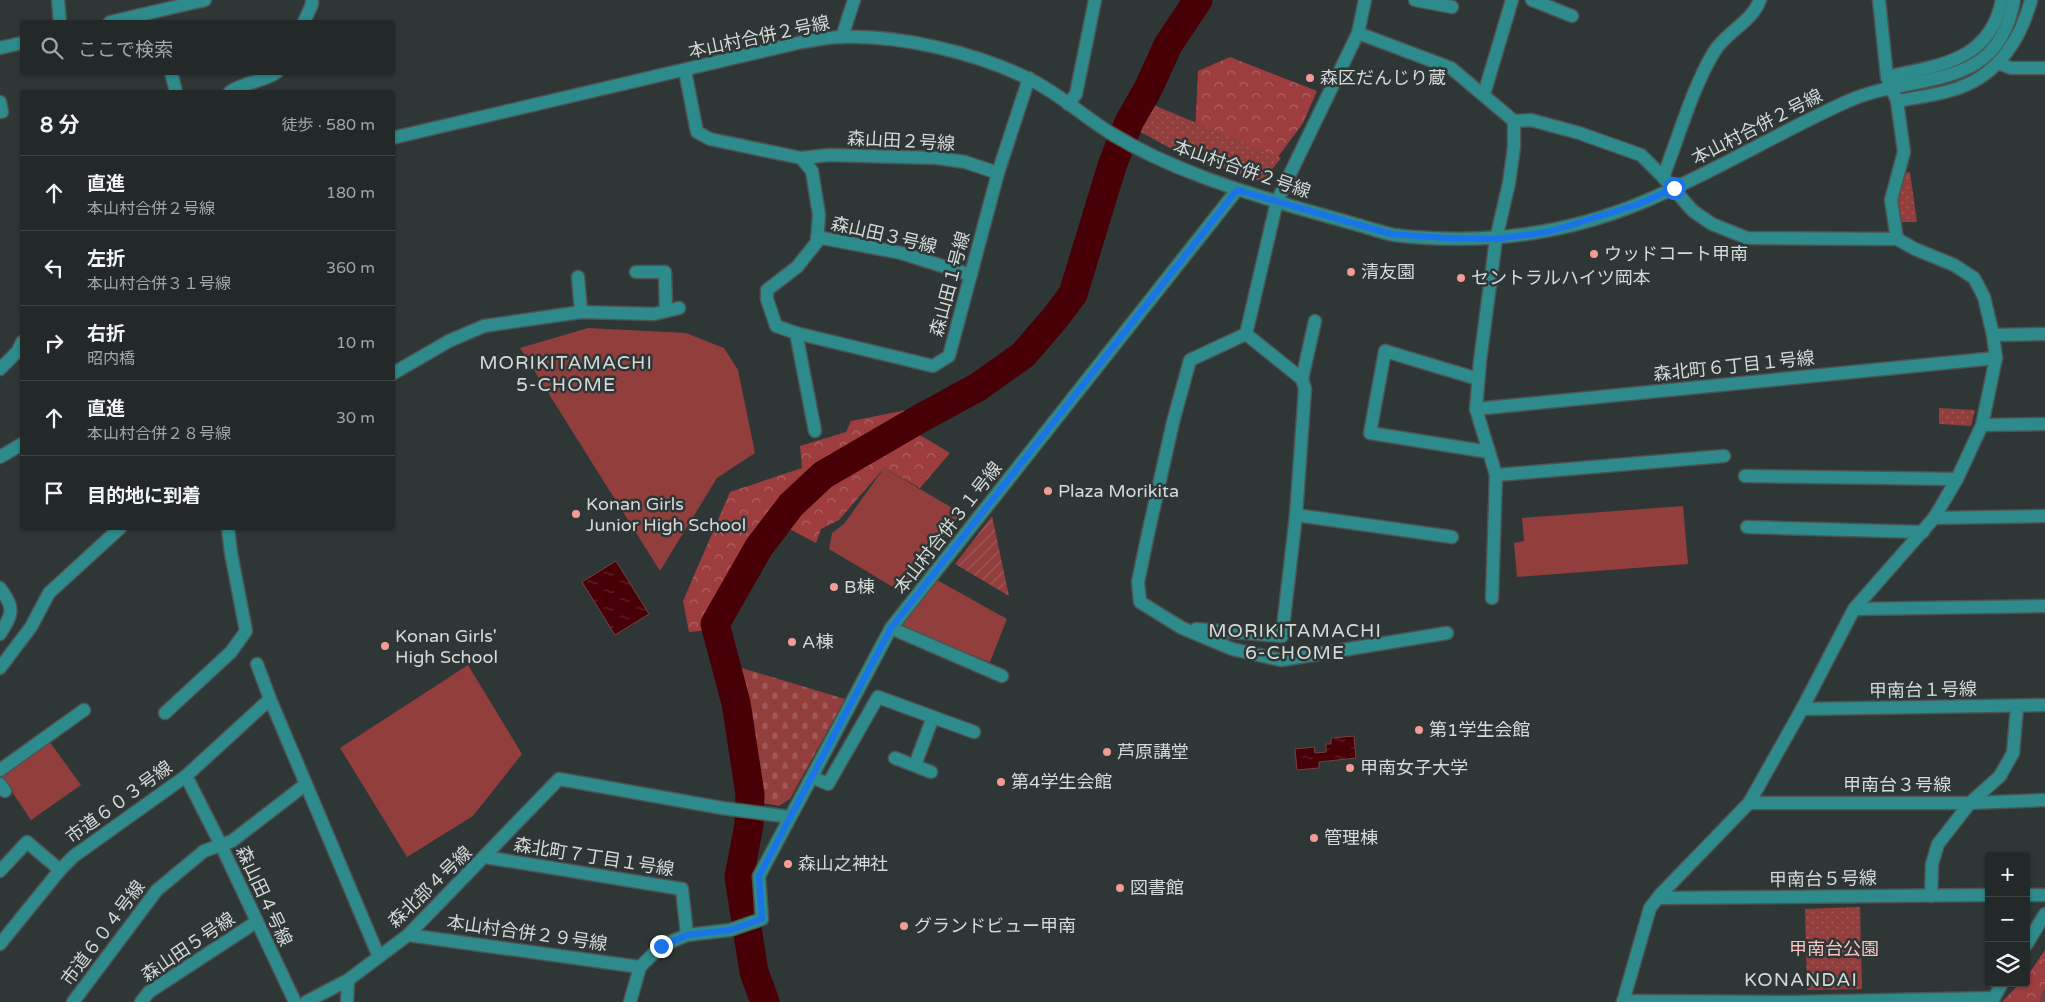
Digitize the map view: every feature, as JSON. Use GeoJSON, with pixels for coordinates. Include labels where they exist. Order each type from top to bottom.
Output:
{"type":"FeatureCollection","features":[{"type":"Feature","properties":{"kind":"street"},"geometry":{"type":"LineString","coordinates":[[58,0],[60,20]]}},
{"type":"Feature","properties":{"kind":"street"},"geometry":{"type":"LineString","coordinates":[[128,20],[163,16],[205,0]]}},
{"type":"Feature","properties":{"kind":"street"},"geometry":{"type":"LineString","coordinates":[[305,20],[312,0]]}},
{"type":"Feature","properties":{"kind":"street"},"geometry":{"type":"LineString","coordinates":[[842,37],[854,0]]}},
{"type":"Feature","properties":{"kind":"street"},"geometry":{"type":"LineString","coordinates":[[1068,104],[1076,94],[1095,0]]}},
{"type":"Feature","properties":{"kind":"street"},"geometry":{"type":"LineString","coordinates":[[1246,334],[1277,201],[1358,33],[1365,0]]}},
{"type":"Feature","properties":{"kind":"street"},"geometry":{"type":"LineString","coordinates":[[1415,0],[1452,7]]}},
{"type":"Feature","properties":{"kind":"street"},"geometry":{"type":"LineString","coordinates":[[1484,94],[1512,0]]}},
{"type":"Feature","properties":{"kind":"street"},"geometry":{"type":"LineString","coordinates":[[1532,0],[1572,16]]}},
{"type":"Feature","properties":{"kind":"street"},"geometry":{"type":"LineString","coordinates":[[1663,177],[1700,81],[1715,50],[1756,9],[1760,0]]}},
{"type":"Feature","properties":{"kind":"street"},"geometry":{"type":"LineString","coordinates":[[1879,0],[1888,82],[1897,100],[1904,152],[1891,200],[1897,239]]}},
{"type":"Feature","properties":{"kind":"street"},"geometry":{"type":"LineString","coordinates":[[1888,82],[1949,63],[1968,53],[1987,35],[2000,10],[2002,0]]}},
{"type":"Feature","properties":{"kind":"street","name":"本山村合併２号線"},"geometry":{"type":"LineString","coordinates":[[395,137],[802,42],[842,37],[892,40],[976,56],[1029,78],[1049,90],[1110,134],[1162,161],[1237,190],[1391,234],[1496,239],[1548,232],[1639,204],[1888,82],[1953,76],[1977,64],[2000,41],[2011,16],[2014,0]]}},
{"type":"Feature","properties":{"kind":"street"},"geometry":{"type":"LineString","coordinates":[[1897,100],[1961,87],[1987,74],[2007,54],[2019,33],[2031,0]]}},
{"type":"Feature","properties":{"kind":"street"},"geometry":{"type":"LineString","coordinates":[[1358,33],[1451,68],[1514,121],[1531,120],[1579,133],[1642,155],[1693,211],[1705,220],[1747,238],[1897,239],[1914,249],[1954,266],[1974,278],[1984,297],[1996,358],[1982,424],[1956,479],[1934,518],[1923,532],[1854,608],[1802,709],[1749,803],[1650,908],[1623,1001],[1993,1000],[2000,987]]}},
{"type":"Feature","properties":{"kind":"street"},"geometry":{"type":"LineString","coordinates":[[0,48],[20,43]]}},
{"type":"Feature","properties":{"kind":"street"},"geometry":{"type":"LineString","coordinates":[[1998,63],[2011,68],[2045,68]]}},
{"type":"Feature","properties":{"kind":"street","name":"森山田２号線"},"geometry":{"type":"LineString","coordinates":[[685,70],[696,132],[710,139],[801,158],[829,155],[938,158],[965,162],[998,172]]}},
{"type":"Feature","properties":{"kind":"street"},"geometry":{"type":"LineString","coordinates":[[172,75],[176,90]]}},
{"type":"Feature","properties":{"kind":"street"},"geometry":{"type":"LineString","coordinates":[[233,90],[273,75]]}},
{"type":"Feature","properties":{"kind":"street","name":"森山田１号線"},"geometry":{"type":"LineString","coordinates":[[817,237],[817,242],[797,267],[768,290],[767,299],[776,326],[796,333],[933,366],[949,356],[998,172],[1029,78]]}},
{"type":"Feature","properties":{"kind":"street"},"geometry":{"type":"LineString","coordinates":[[1492,598],[1496,476],[1476,409],[1478,379],[1496,239],[1509,183],[1514,147],[1514,121]]}},
{"type":"Feature","properties":{"kind":"street"},"geometry":{"type":"LineString","coordinates":[[801,158],[812,171],[819,215],[817,237]]}},
{"type":"Feature","properties":{"kind":"street","name":"本山村合併３１号線"},"geometry":{"type":"LineString","coordinates":[[687,935],[730,930],[762,919],[759,876],[891,628],[1237,190]]}},
{"type":"Feature","properties":{"kind":"street","name":"森山田３号線"},"geometry":{"type":"LineString","coordinates":[[817,237],[901,252],[970,275]]}},
{"type":"Feature","properties":{"kind":"street"},"geometry":{"type":"LineString","coordinates":[[636,272],[665,272],[666,311]]}},
{"type":"Feature","properties":{"kind":"street"},"geometry":{"type":"LineString","coordinates":[[578,277],[581,312]]}},
{"type":"Feature","properties":{"kind":"street"},"geometry":{"type":"LineString","coordinates":[[395,372],[449,341],[484,326],[581,312],[654,314],[679,308]]}},
{"type":"Feature","properties":{"kind":"street"},"geometry":{"type":"LineString","coordinates":[[1182,628],[1282,636],[1296,515],[1305,388],[1302,379],[1315,321]]}},
{"type":"Feature","properties":{"kind":"street"},"geometry":{"type":"LineString","coordinates":[[796,333],[815,431]]}},
{"type":"Feature","properties":{"kind":"street"},"geometry":{"type":"LineString","coordinates":[[1246,334],[1302,379]]}},
{"type":"Feature","properties":{"kind":"street"},"geometry":{"type":"LineString","coordinates":[[1246,334],[1190,360],[1173,422],[1138,582],[1140,602],[1182,628],[1232,649],[1281,660],[1447,634]]}},
{"type":"Feature","properties":{"kind":"street"},"geometry":{"type":"LineString","coordinates":[[1993,335],[2045,334]]}},
{"type":"Feature","properties":{"kind":"street"},"geometry":{"type":"LineString","coordinates":[[0,369],[20,346]]}},
{"type":"Feature","properties":{"kind":"street"},"geometry":{"type":"LineString","coordinates":[[1478,379],[1385,351],[1370,433],[1489,452]]}},
{"type":"Feature","properties":{"kind":"street","name":"森北町６丁目１号線"},"geometry":{"type":"LineString","coordinates":[[1476,409],[1996,358]]}},
{"type":"Feature","properties":{"kind":"street"},"geometry":{"type":"LineString","coordinates":[[1982,424],[2045,424]]}},
{"type":"Feature","properties":{"kind":"street"},"geometry":{"type":"LineString","coordinates":[[0,457],[20,445]]}},
{"type":"Feature","properties":{"kind":"street"},"geometry":{"type":"LineString","coordinates":[[1496,476],[1724,456]]}},
{"type":"Feature","properties":{"kind":"street"},"geometry":{"type":"LineString","coordinates":[[1745,476],[1956,479]]}},
{"type":"Feature","properties":{"kind":"street"},"geometry":{"type":"LineString","coordinates":[[1296,515],[1452,537]]}},
{"type":"Feature","properties":{"kind":"street"},"geometry":{"type":"LineString","coordinates":[[1934,518],[2045,516]]}},
{"type":"Feature","properties":{"kind":"street"},"geometry":{"type":"LineString","coordinates":[[1747,527],[1923,532]]}},
{"type":"Feature","properties":{"kind":"street"},"geometry":{"type":"LineString","coordinates":[[0,668],[31,627],[49,593],[118,530]]}},
{"type":"Feature","properties":{"kind":"street"},"geometry":{"type":"LineString","coordinates":[[165,713],[231,652],[246,631],[228,530]]}},
{"type":"Feature","properties":{"kind":"street"},"geometry":{"type":"LineString","coordinates":[[0,588],[10,603],[9,618],[0,634]]}},
{"type":"Feature","properties":{"kind":"street"},"geometry":{"type":"LineString","coordinates":[[1854,608],[2045,606]]}},
{"type":"Feature","properties":{"kind":"street"},"geometry":{"type":"LineString","coordinates":[[891,628],[1002,676]]}},
{"type":"Feature","properties":{"kind":"street","name":"森北部４号線"},"geometry":{"type":"LineString","coordinates":[[258,664],[270,698],[379,957],[408,935],[559,779],[722,808],[790,817]]}},
{"type":"Feature","properties":{"kind":"street"},"geometry":{"type":"LineString","coordinates":[[812,777],[828,784],[878,697],[974,732]]}},
{"type":"Feature","properties":{"kind":"street","name":"市道６０３号線"},"geometry":{"type":"LineString","coordinates":[[0,944],[60,870],[74,856],[186,776],[270,698]]}},
{"type":"Feature","properties":{"kind":"street","name":"甲南台１号線"},"geometry":{"type":"LineString","coordinates":[[1802,709],[2045,705]]}},
{"type":"Feature","properties":{"kind":"street"},"geometry":{"type":"LineString","coordinates":[[1931,896],[1932,864],[1938,844],[1970,803],[2000,776],[2013,753],[2017,706]]}},
{"type":"Feature","properties":{"kind":"street"},"geometry":{"type":"LineString","coordinates":[[0,770],[84,710]]}},
{"type":"Feature","properties":{"kind":"street"},"geometry":{"type":"LineString","coordinates":[[915,765],[933,717]]}},
{"type":"Feature","properties":{"kind":"street"},"geometry":{"type":"LineString","coordinates":[[895,758],[932,772]]}},
{"type":"Feature","properties":{"kind":"street"},"geometry":{"type":"LineString","coordinates":[[186,776],[221,845]]}},
{"type":"Feature","properties":{"kind":"street","name":"森山田４号線"},"geometry":{"type":"LineString","coordinates":[[295,1002],[221,845],[232,841],[306,784]]}},
{"type":"Feature","properties":{"kind":"street","name":"甲南台３号線"},"geometry":{"type":"LineString","coordinates":[[1749,803],[1970,803],[2045,800]]}},
{"type":"Feature","properties":{"kind":"street"},"geometry":{"type":"LineString","coordinates":[[0,871],[27,842],[60,870]]}},
{"type":"Feature","properties":{"kind":"street","name":"市道６０４号線"},"geometry":{"type":"LineString","coordinates":[[73,1002],[157,890],[204,851],[221,845]]}},
{"type":"Feature","properties":{"kind":"street","name":"森北町７丁目１号線"},"geometry":{"type":"LineString","coordinates":[[485,857],[682,889],[687,935]]}},
{"type":"Feature","properties":{"kind":"street","name":"甲南台５号線"},"geometry":{"type":"LineString","coordinates":[[1658,898],[1985,895]]}},
{"type":"Feature","properties":{"kind":"street"},"geometry":{"type":"LineString","coordinates":[[2030,895],[2045,895]]}},
{"type":"Feature","properties":{"kind":"street"},"geometry":{"type":"LineString","coordinates":[[2028,942],[2045,914]]}},
{"type":"Feature","properties":{"kind":"street","name":"森山田５号線"},"geometry":{"type":"LineString","coordinates":[[141,1002],[149,992],[256,922]]}},
{"type":"Feature","properties":{"kind":"street","name":"本山村合併２９号線"},"geometry":{"type":"LineString","coordinates":[[408,935],[640,967]]}},
{"type":"Feature","properties":{"kind":"street"},"geometry":{"type":"LineString","coordinates":[[630,1002],[640,967],[661,946],[687,935]]}},
{"type":"Feature","properties":{"kind":"street"},"geometry":{"type":"LineString","coordinates":[[306,1002],[348,980],[379,957]]}},
{"type":"Feature","properties":{"kind":"street"},"geometry":{"type":"LineString","coordinates":[[347,1002],[348,980]]}},
{"type":"Feature","properties":{"kind":"green space"},"geometry":{"type":"Polygon","coordinates":[[[1230,57],[1317,91],[1303,123],[1261,180],[1194,155],[1198,71],[1230,57]]]}},
{"type":"Feature","properties":{"kind":"green space"},"geometry":{"type":"Polygon","coordinates":[[[1151,104],[1281,158],[1262,182],[1170,148],[1137,130],[1151,104]]]}},
{"type":"Feature","properties":{"kind":"green space"},"geometry":{"type":"Polygon","coordinates":[[[1910,172],[1917,222],[1899,222],[1897,202],[1905,173],[1910,172]]]}},
{"type":"Feature","properties":{"kind":"green space"},"geometry":{"type":"Polygon","coordinates":[[[588,328],[686,333],[724,348],[738,370],[755,453],[717,478],[660,571],[520,348],[588,328]]]}},
{"type":"Feature","properties":{"kind":"green space"},"geometry":{"type":"Polygon","coordinates":[[[977,375],[986,385],[918,434],[950,453],[920,488],[884,468],[839,520],[821,529],[816,543],[782,525],[722,629],[689,632],[683,601],[730,492],[802,468],[800,446],[846,432],[851,421],[912,409],[954,392],[977,375]]]}},
{"type":"Feature","properties":{"kind":"green space"},"geometry":{"type":"Polygon","coordinates":[[[1939,408],[1975,410],[1971,426],[1939,424],[1939,408]]]}},
{"type":"Feature","properties":{"kind":"green space"},"geometry":{"type":"Polygon","coordinates":[[[884,468],[961,513],[903,593],[829,549],[832,533],[844,524],[884,468]]]}},
{"type":"Feature","properties":{"kind":"green space"},"geometry":{"type":"Polygon","coordinates":[[[1683,506],[1688,564],[1517,577],[1514,543],[1524,541],[1522,518],[1683,506]]]}},
{"type":"Feature","properties":{"kind":"green space"},"geometry":{"type":"Polygon","coordinates":[[[992,516],[1009,596],[955,564],[992,516]]]}},
{"type":"Feature","properties":{"kind":"green space"},"geometry":{"type":"Polygon","coordinates":[[[937,580],[1007,619],[990,662],[910,631],[902,625],[937,580]]]}},
{"type":"Feature","properties":{"kind":"green space"},"geometry":{"type":"Polygon","coordinates":[[[468,665],[522,754],[473,816],[407,857],[340,748],[468,665]]]}},
{"type":"Feature","properties":{"kind":"green space"},"geometry":{"type":"Polygon","coordinates":[[[735,666],[845,699],[790,799],[779,806],[760,802],[751,734],[735,666]]]}},
{"type":"Feature","properties":{"kind":"green space"},"geometry":{"type":"Polygon","coordinates":[[[49,741],[81,785],[31,820],[0,774],[49,741]]]}},
{"type":"Feature","properties":{"kind":"green space","name":"甲南台公園"},"geometry":{"type":"Polygon","coordinates":[[[1860,907],[1862,989],[1807,990],[1805,909],[1860,907]]]}},
{"type":"Feature","properties":{"kind":"green space"},"geometry":{"type":"Polygon","coordinates":[[[2045,950],[2045,1002],[2002,1002],[2016,987],[2030,987],[2030,972],[2045,950]]]}},
{"type":"Feature","properties":{"kind":"water"},"geometry":{"type":"Polygon","coordinates":[[[616,561],[649,614],[615,635],[582,582],[616,561]]]}},
{"type":"Feature","properties":{"kind":"water"},"geometry":{"type":"Polygon","coordinates":[[[1354,736],[1356,758],[1319,762],[1319,768],[1297,770],[1295,749],[1314,747],[1315,753],[1326,752],[1326,744],[1331,744],[1331,738],[1354,736]]]}},
{"type":"Feature","properties":{"kind":"waterway"},"geometry":{"type":"LineString","coordinates":[[765,1002],[754,972],[739,877],[749,825],[750,794],[736,703],[715,624],[759,547],[791,505],[823,475],[978,387],[1023,355],[1055,318],[1073,294],[1112,166],[1129,122],[1148,89],[1168,45],[1198,0]]}},
{"type":"Feature","properties":{"kind":"waterway"},"geometry":{"type":"LineString","coordinates":[[2042,1002],[2045,992]]}},
{"type":"Feature","properties":{"kind":"place","name":"森区だんじり蔵"},"geometry":{"type":"Point","coordinates":[1310,78]}},
{"type":"Feature","properties":{"kind":"place","name":"ウッドコート甲南"},"geometry":{"type":"Point","coordinates":[1594,254]}},
{"type":"Feature","properties":{"kind":"place","name":"清友園"},"geometry":{"type":"Point","coordinates":[1351,272]}},
{"type":"Feature","properties":{"kind":"place","name":"セントラルハイツ岡本"},"geometry":{"type":"Point","coordinates":[1461,278]}},
{"type":"Feature","properties":{"kind":"place","name":"Plaza Morikita"},"geometry":{"type":"Point","coordinates":[1048,491]}},
{"type":"Feature","properties":{"kind":"place","name":"Konan Girls Junior High School"},"geometry":{"type":"Point","coordinates":[576,514]}},
{"type":"Feature","properties":{"kind":"place","name":"B棟"},"geometry":{"type":"Point","coordinates":[834,587]}},
{"type":"Feature","properties":{"kind":"place","name":"A棟"},"geometry":{"type":"Point","coordinates":[792,642]}},
{"type":"Feature","properties":{"kind":"place","name":"Konan Girls' High School"},"geometry":{"type":"Point","coordinates":[385,646]}},
{"type":"Feature","properties":{"kind":"place","name":"第1学生会館"},"geometry":{"type":"Point","coordinates":[1419,730]}},
{"type":"Feature","properties":{"kind":"place","name":"芦原講堂"},"geometry":{"type":"Point","coordinates":[1107,752]}},
{"type":"Feature","properties":{"kind":"place","name":"甲南女子大学"},"geometry":{"type":"Point","coordinates":[1350,768]}},
{"type":"Feature","properties":{"kind":"place","name":"第4学生会館"},"geometry":{"type":"Point","coordinates":[1001,782]}},
{"type":"Feature","properties":{"kind":"place","name":"管理棟"},"geometry":{"type":"Point","coordinates":[1314,838]}},
{"type":"Feature","properties":{"kind":"place","name":"森山之神社"},"geometry":{"type":"Point","coordinates":[788,864]}},
{"type":"Feature","properties":{"kind":"place","name":"図書館"},"geometry":{"type":"Point","coordinates":[1120,888]}},
{"type":"Feature","properties":{"kind":"place","name":"グランドビュー甲南"},"geometry":{"type":"Point","coordinates":[904,926]}},
{"type":"Feature","properties":{"kind":"district","name":"MORIKITAMACHI 5-CHOME"},"geometry":{"type":"Point","coordinates":[566,374]}},
{"type":"Feature","properties":{"kind":"district","name":"MORIKITAMACHI 6-CHOME"},"geometry":{"type":"Point","coordinates":[1295,642]}},
{"type":"Feature","properties":{"kind":"district","name":"KONANDAI"},"geometry":{"type":"Point","coordinates":[1801,980]}},
{"type":"Feature","properties":{"kind":"route"},"geometry":{"type":"LineString","coordinates":[[661,946],[687,935],[730,930],[762,919],[759,876],[860,690],[891,628],[1237,190],[1391,234],[1496,239],[1548,232],[1639,204],[1674,188]]}}]}
